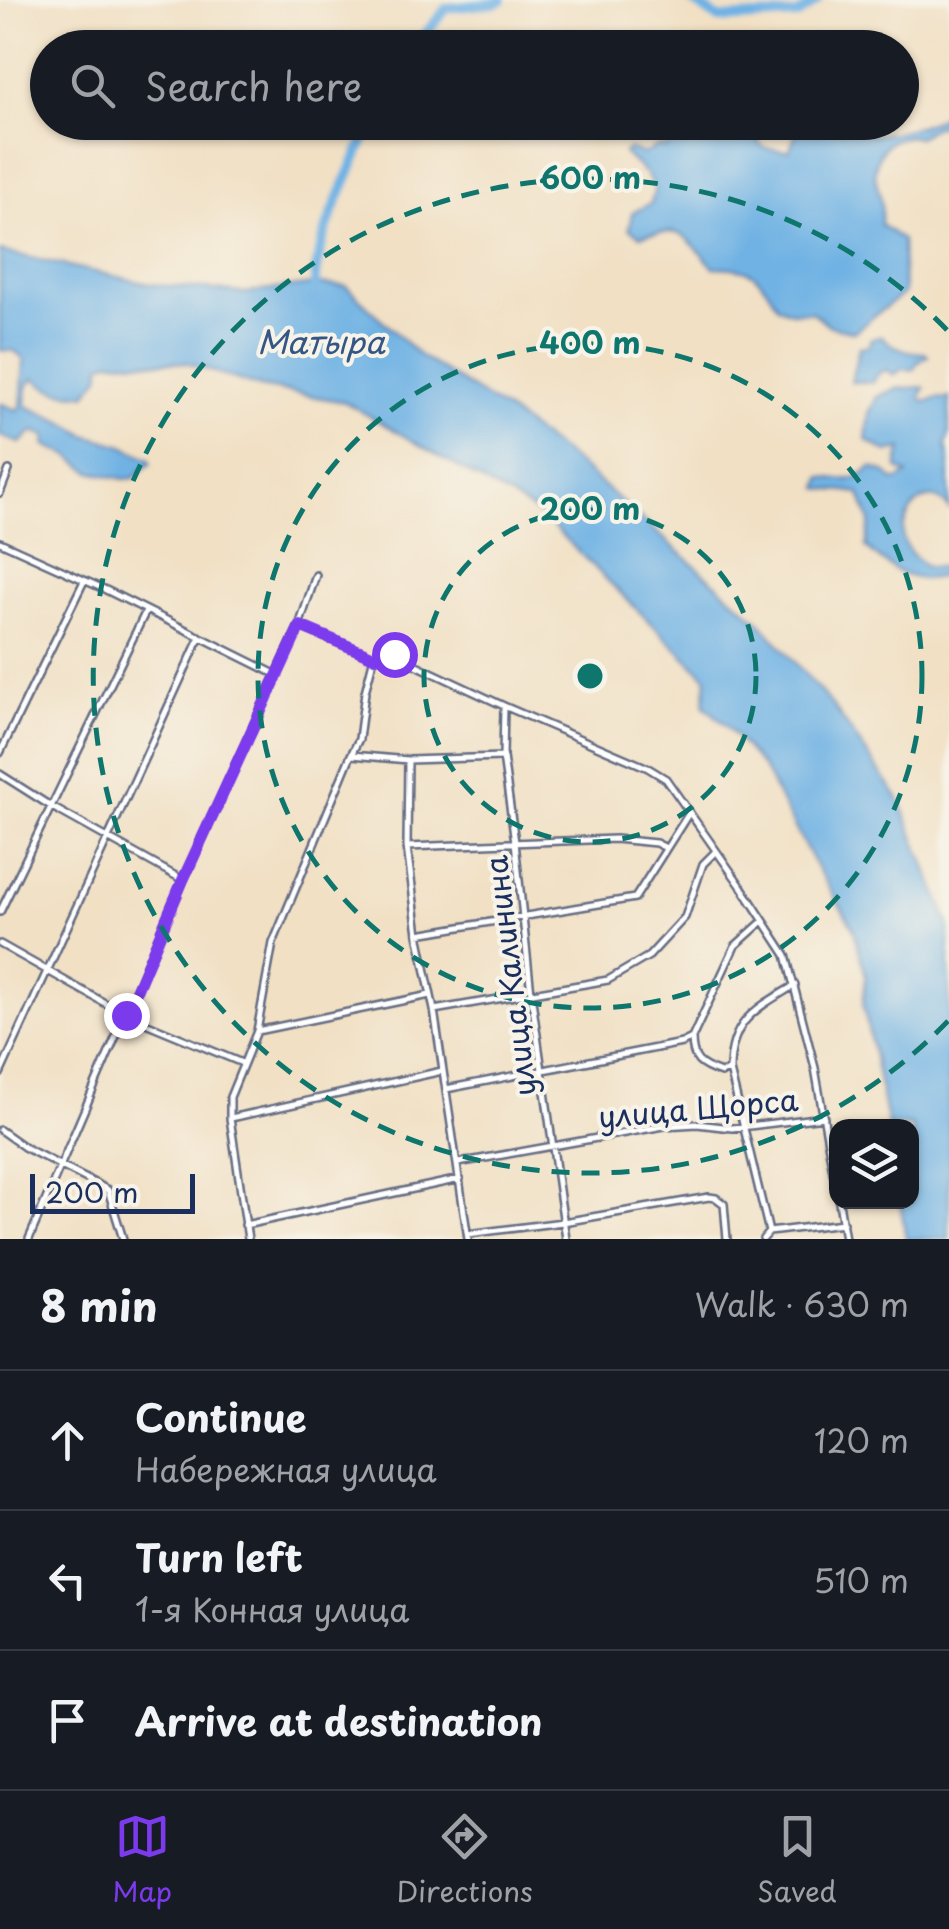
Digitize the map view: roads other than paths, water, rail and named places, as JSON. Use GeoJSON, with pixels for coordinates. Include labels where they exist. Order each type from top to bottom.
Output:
{"type":"FeatureCollection","features":[{"type":"Feature","properties":{"kind":"street"},"geometry":{"type":"LineString","coordinates":[[0,493],[9,470]]}},
{"type":"Feature","properties":{"kind":"street"},"geometry":{"type":"LineString","coordinates":[[0,542],[277,675]]}},
{"type":"Feature","properties":{"kind":"street"},"geometry":{"type":"LineString","coordinates":[[29,1239],[183,880],[300,626],[316,575]]}},
{"type":"Feature","properties":{"kind":"street"},"geometry":{"type":"LineString","coordinates":[[0,752],[84,581]]}},
{"type":"Feature","properties":{"kind":"street"},"geometry":{"type":"LineString","coordinates":[[0,912],[146,611]]}},
{"type":"Feature","properties":{"kind":"street"},"geometry":{"type":"LineString","coordinates":[[300,626],[374,657],[394,654],[666,779],[786,955],[829,1147]]}},
{"type":"Feature","properties":{"kind":"street"},"geometry":{"type":"LineString","coordinates":[[0,1074],[200,638]]}},
{"type":"Feature","properties":{"kind":"street"},"geometry":{"type":"LineString","coordinates":[[248,1239],[230,1097],[257,1031],[273,943],[359,739],[374,657]]}},
{"type":"Feature","properties":{"kind":"street","name":"улица Калинина"},"geometry":{"type":"LineString","coordinates":[[504,706],[504,757],[531,993],[566,1239]]}},
{"type":"Feature","properties":{"kind":"street"},"geometry":{"type":"LineString","coordinates":[[351,755],[408,760],[504,757]]}},
{"type":"Feature","properties":{"kind":"street"},"geometry":{"type":"LineString","coordinates":[[408,760],[407,847],[468,1236],[716,1198],[724,1204],[727,1239]]}},
{"type":"Feature","properties":{"kind":"street"},"geometry":{"type":"LineString","coordinates":[[0,774],[183,880]]}},
{"type":"Feature","properties":{"kind":"street"},"geometry":{"type":"LineString","coordinates":[[418,934],[635,898],[689,813]]}},
{"type":"Feature","properties":{"kind":"street"},"geometry":{"type":"LineString","coordinates":[[407,847],[615,839],[666,848]]}},
{"type":"Feature","properties":{"kind":"street"},"geometry":{"type":"LineString","coordinates":[[434,1010],[608,980],[649,956],[685,917],[702,864],[716,851]]}},
{"type":"Feature","properties":{"kind":"street"},"geometry":{"type":"LineString","coordinates":[[730,1070],[721,1073],[703,1067],[692,1053],[692,1038],[735,946],[763,921]]}},
{"type":"Feature","properties":{"kind":"street"},"geometry":{"type":"LineString","coordinates":[[0,944],[126,1015],[242,1063]]}},
{"type":"Feature","properties":{"kind":"street"},"geometry":{"type":"LineString","coordinates":[[769,1232],[730,1070],[730,1056],[738,1029],[752,1011],[795,985]]}},
{"type":"Feature","properties":{"kind":"street"},"geometry":{"type":"LineString","coordinates":[[257,1031],[431,994]]}},
{"type":"Feature","properties":{"kind":"street"},"geometry":{"type":"LineString","coordinates":[[446,1089],[692,1038]]}},
{"type":"Feature","properties":{"kind":"street"},"geometry":{"type":"LineString","coordinates":[[230,1118],[442,1071]]}},
{"type":"Feature","properties":{"kind":"street","name":"улица Щорса"},"geometry":{"type":"LineString","coordinates":[[458,1163],[664,1126],[732,1128],[824,1117]]}},
{"type":"Feature","properties":{"kind":"street"},"geometry":{"type":"LineString","coordinates":[[0,1130],[24,1147],[108,1190],[123,1239]]}},
{"type":"Feature","properties":{"kind":"street"},"geometry":{"type":"LineString","coordinates":[[245,1224],[460,1180]]}},
{"type":"Feature","properties":{"kind":"street"},"geometry":{"type":"LineString","coordinates":[[840,1209],[845,1239]]}},
{"type":"Feature","properties":{"kind":"street"},"geometry":{"type":"LineString","coordinates":[[763,1239],[769,1232],[842,1222]]}},
{"type":"Feature","properties":{"kind":"water"},"geometry":{"type":"Polygon","coordinates":[[[949,114],[949,126],[935,126],[919,137],[920,125],[949,114]]]}},
{"type":"Feature","properties":{"kind":"water"},"geometry":{"type":"Polygon","coordinates":[[[670,140],[759,140],[765,148],[789,151],[793,140],[894,140],[880,153],[875,174],[881,225],[902,240],[904,293],[854,332],[830,326],[812,312],[778,307],[754,275],[714,267],[683,236],[668,232],[640,236],[629,229],[632,213],[651,203],[655,188],[624,153],[629,149],[643,154],[659,146],[667,148],[670,140]]]}},
{"type":"Feature","properties":{"kind":"water","name":"Матыра"},"geometry":{"type":"Polygon","coordinates":[[[0,251],[150,284],[245,293],[314,284],[346,286],[419,355],[510,413],[578,464],[759,621],[833,706],[899,799],[949,924],[949,1239],[906,1239],[901,1209],[919,1209],[919,1119],[887,1119],[863,1004],[866,976],[853,927],[763,768],[704,706],[707,678],[541,515],[345,402],[260,387],[187,363],[109,361],[102,365],[100,377],[86,394],[58,391],[34,378],[31,381],[26,406],[86,435],[123,446],[150,459],[151,464],[134,478],[91,472],[68,455],[45,445],[46,436],[33,431],[20,443],[0,436],[0,403],[17,410],[21,406],[24,359],[15,351],[0,350],[0,251]]]}},
{"type":"Feature","properties":{"kind":"water"},"geometry":{"type":"Polygon","coordinates":[[[882,336],[896,347],[928,356],[914,370],[902,369],[894,375],[886,370],[873,382],[851,382],[859,347],[869,346],[870,340],[882,336]]]}},
{"type":"Feature","properties":{"kind":"water"},"geometry":{"type":"Polygon","coordinates":[[[925,388],[920,397],[924,402],[949,397],[949,509],[934,498],[918,502],[904,526],[904,540],[915,557],[926,567],[949,570],[949,574],[924,579],[894,570],[866,547],[870,522],[860,494],[819,488],[822,477],[854,479],[871,467],[893,480],[908,474],[898,469],[902,449],[887,452],[866,440],[869,413],[877,397],[895,389],[925,388]]]}},
{"type":"Feature","properties":{"kind":"waterway"},"geometry":{"type":"LineString","coordinates":[[428,30],[447,8],[502,0]]}},
{"type":"Feature","properties":{"kind":"waterway"},"geometry":{"type":"LineString","coordinates":[[691,0],[719,19],[798,15],[818,0]]}},
{"type":"Feature","properties":{"kind":"waterway"},"geometry":{"type":"LineString","coordinates":[[315,295],[315,275],[326,231],[364,140]]}}]}
